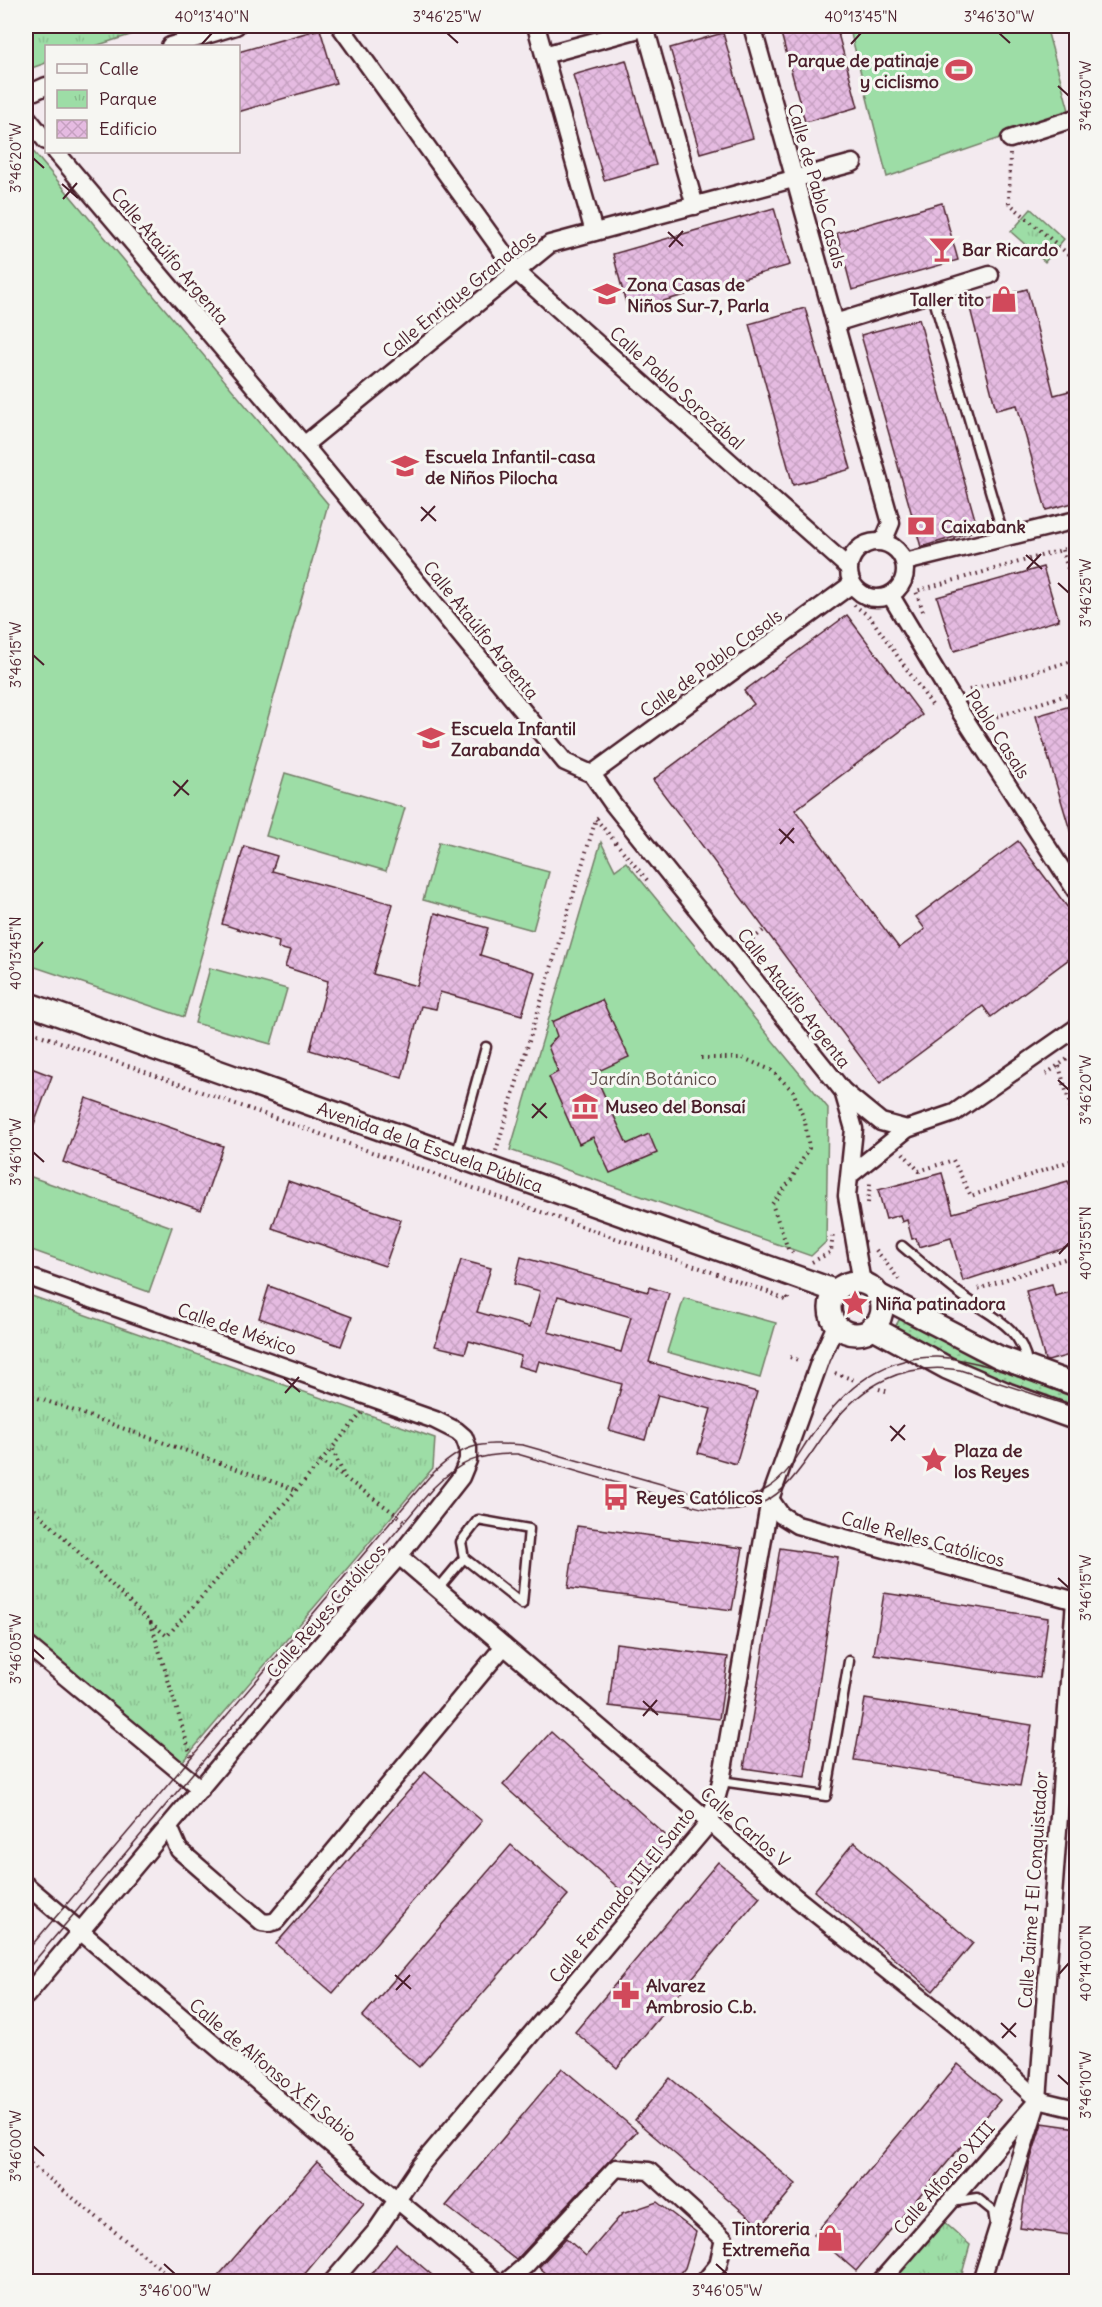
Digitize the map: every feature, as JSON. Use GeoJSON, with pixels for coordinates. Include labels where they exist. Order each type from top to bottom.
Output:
{"type":"FeatureCollection","features":[{"type":"Feature","properties":{"kind":"street"},"geometry":{"type":"LineString","coordinates":[[173,45],[236,26]]}},
{"type":"Feature","properties":{"kind":"street","name":"Calle Pablo Sorozábal"},"geometry":{"type":"LineString","coordinates":[[340,26],[517,272],[851,576]]}},
{"type":"Feature","properties":{"kind":"street"},"geometry":{"type":"LineString","coordinates":[[536,26],[594,232]]}},
{"type":"Feature","properties":{"kind":"street"},"geometry":{"type":"LineString","coordinates":[[544,56],[647,26],[695,206]]}},
{"type":"Feature","properties":{"kind":"street","name":"Calle de Pablo Casals"},"geometry":{"type":"LineString","coordinates":[[752,26],[891,523],[883,542]]}},
{"type":"Feature","properties":{"kind":"street"},"geometry":{"type":"LineString","coordinates":[[26,95],[45,86]]}},
{"type":"Feature","properties":{"kind":"street"},"geometry":{"type":"LineString","coordinates":[[26,116],[45,140]]}},
{"type":"Feature","properties":{"kind":"street"},"geometry":{"type":"LineString","coordinates":[[1010,138],[1077,118]]}},
{"type":"Feature","properties":{"kind":"street","name":"Calle Ataúlfo Argenta"},"geometry":{"type":"LineString","coordinates":[[57,153],[304,445],[565,762],[592,774],[613,804],[843,1091],[854,1129],[850,1175]]}},
{"type":"Feature","properties":{"kind":"street","name":"Calle Enrique Granados"},"geometry":{"type":"LineString","coordinates":[[304,445],[550,244],[853,163]]}},
{"type":"Feature","properties":{"kind":"street"},"geometry":{"type":"LineString","coordinates":[[835,323],[990,274]]}},
{"type":"Feature","properties":{"kind":"street"},"geometry":{"type":"LineString","coordinates":[[905,562],[1077,520]]}},
{"type":"Feature","properties":{"kind":"street"},"geometry":{"type":"LineString","coordinates":[[871,542],[883,542],[897,549],[905,562],[904,582],[891,596],[880,599],[869,598],[859,593],[851,576],[852,557],[860,548],[871,542]]}},
{"type":"Feature","properties":{"kind":"street","name":"Calle de Pablo Casals"},"geometry":{"type":"LineString","coordinates":[[592,774],[851,576]]}},
{"type":"Feature","properties":{"kind":"street","name":"Pablo Casals"},"geometry":{"type":"LineString","coordinates":[[891,596],[961,713],[1077,891]]}},
{"type":"Feature","properties":{"kind":"street","name":"Avenida de la Escuela Pública"},"geometry":{"type":"LineString","coordinates":[[26,1003],[456,1156],[493,1159],[836,1291]]}},
{"type":"Feature","properties":{"kind":"street"},"geometry":{"type":"LineString","coordinates":[[1077,1028],[954,1113],[907,1128],[850,1175],[847,1196],[870,1288],[881,1303],[881,1312],[872,1327],[857,1333],[848,1332],[836,1324],[830,1308],[836,1291],[853,1282],[870,1288],[999,1357],[1077,1385]]}},
{"type":"Feature","properties":{"kind":"street"},"geometry":{"type":"LineString","coordinates":[[843,1091],[881,1122],[907,1128]]}},
{"type":"Feature","properties":{"kind":"street","name":"Calle de México"},"geometry":{"type":"LineString","coordinates":[[26,1276],[435,1420]]}},
{"type":"Feature","properties":{"kind":"street","name":"Calle Fernando III El Santo"},"geometry":{"type":"LineString","coordinates":[[332,2282],[376,2231],[420,2166],[711,1822],[721,1781],[770,1499],[836,1324]]}},
{"type":"Feature","properties":{"kind":"street"},"geometry":{"type":"LineString","coordinates":[[872,1327],[946,1368],[1007,1394],[1077,1419]]}},
{"type":"Feature","properties":{"kind":"street","name":"Calle Reyes Católicos"},"geometry":{"type":"LineString","coordinates":[[26,1996],[399,1556],[461,1477],[468,1460],[468,1448],[464,1437],[435,1420]]}},
{"type":"Feature","properties":{"kind":"street","name":"Calle Relles Católicos"},"geometry":{"type":"LineString","coordinates":[[770,1499],[781,1515],[797,1525],[1076,1601]]}},
{"type":"Feature","properties":{"kind":"street","name":"Calle Carlos V"},"geometry":{"type":"LineString","coordinates":[[399,1556],[711,1822],[795,1897],[960,2029],[1038,2100],[1077,2109]]}},
{"type":"Feature","properties":{"kind":"street","name":"Calle Jaime I El Conquistador"},"geometry":{"type":"LineString","coordinates":[[981,2282],[1038,2100],[1076,1601]]}},
{"type":"Feature","properties":{"kind":"street"},"geometry":{"type":"LineString","coordinates":[[26,1644],[201,1789]]}},
{"type":"Feature","properties":{"kind":"street"},"geometry":{"type":"LineString","coordinates":[[169,1827],[179,1850],[262,1922],[276,1921],[504,1646]]}},
{"type":"Feature","properties":{"kind":"street","name":"Calle de Alfonso X El Sabio"},"geometry":{"type":"LineString","coordinates":[[26,1886],[497,2282]]}},
{"type":"Feature","properties":{"kind":"street","name":"Calle Alfonso XIII"},"geometry":{"type":"LineString","coordinates":[[880,2282],[1038,2100]]}},
{"type":"Feature","properties":{"kind":"street"},"geometry":{"type":"LineString","coordinates":[[506,2282],[525,2266],[616,2168],[649,2171],[724,2239],[718,2265],[704,2282]]}},
{"type":"Feature","properties":{"kind":"lane"},"geometry":{"type":"LineString","coordinates":[[932,293],[1004,538]]}},
{"type":"Feature","properties":{"kind":"lane"},"geometry":{"type":"LineString","coordinates":[[456,1156],[486,1047]]}},
{"type":"Feature","properties":{"kind":"lane"},"geometry":{"type":"LineString","coordinates":[[902,1246],[961,1295],[1003,1321],[1025,1350],[1028,1369]]}},
{"type":"Feature","properties":{"kind":"lane"},"geometry":{"type":"LineString","coordinates":[[478,1520],[528,1529],[522,1604],[464,1558],[461,1542],[478,1520]]}},
{"type":"Feature","properties":{"kind":"lane"},"geometry":{"type":"LineString","coordinates":[[438,1589],[464,1558]]}},
{"type":"Feature","properties":{"kind":"lane"},"geometry":{"type":"LineString","coordinates":[[721,1781],[826,1796],[849,1661]]}},
{"type":"Feature","properties":{"kind":"lane"},"geometry":{"type":"LineString","coordinates":[[950,2203],[977,2198],[993,2211],[996,2234]]}},
{"type":"Feature","properties":{"kind":"path"},"geometry":{"type":"LineString","coordinates":[[1010,138],[1009,203],[1077,261]]}},
{"type":"Feature","properties":{"kind":"path"},"geometry":{"type":"LineString","coordinates":[[927,621],[916,591],[1077,546]]}},
{"type":"Feature","properties":{"kind":"path"},"geometry":{"type":"LineString","coordinates":[[1062,550],[1077,594]]}},
{"type":"Feature","properties":{"kind":"path"},"geometry":{"type":"LineString","coordinates":[[966,683],[970,690],[1077,660]]}},
{"type":"Feature","properties":{"kind":"path"},"geometry":{"type":"LineString","coordinates":[[991,730],[985,720],[1077,692]]}},
{"type":"Feature","properties":{"kind":"path"},"geometry":{"type":"LineString","coordinates":[[493,1159],[596,819],[613,804]]}},
{"type":"Feature","properties":{"kind":"path"},"geometry":{"type":"LineString","coordinates":[[596,819],[650,883]]}},
{"type":"Feature","properties":{"kind":"path"},"geometry":{"type":"LineString","coordinates":[[26,1030],[757,1288],[787,1301]]}},
{"type":"Feature","properties":{"kind":"path"},"geometry":{"type":"LineString","coordinates":[[1077,1053],[1059,1066],[1077,1126]]}},
{"type":"Feature","properties":{"kind":"path"},"geometry":{"type":"LineString","coordinates":[[701,1058],[743,1058],[771,1070],[793,1091],[805,1122],[809,1148],[791,1180],[772,1204],[788,1248],[794,1255]]}},
{"type":"Feature","properties":{"kind":"path"},"geometry":{"type":"LineString","coordinates":[[464,1129],[493,1159]]}},
{"type":"Feature","properties":{"kind":"path"},"geometry":{"type":"LineString","coordinates":[[894,1159],[908,1146]]}},
{"type":"Feature","properties":{"kind":"path"},"geometry":{"type":"LineString","coordinates":[[902,1152],[919,1171],[953,1160],[971,1196],[1077,1159]]}},
{"type":"Feature","properties":{"kind":"path"},"geometry":{"type":"LineString","coordinates":[[493,1159],[507,1154]]}},
{"type":"Feature","properties":{"kind":"path"},"geometry":{"type":"LineString","coordinates":[[867,1212],[870,1180]]}},
{"type":"Feature","properties":{"kind":"path"},"geometry":{"type":"LineString","coordinates":[[808,1264],[831,1252],[834,1227]]}},
{"type":"Feature","properties":{"kind":"path"},"geometry":{"type":"LineString","coordinates":[[873,1246],[906,1288]]}},
{"type":"Feature","properties":{"kind":"path"},"geometry":{"type":"LineString","coordinates":[[961,1295],[1077,1255]]}},
{"type":"Feature","properties":{"kind":"path"},"geometry":{"type":"LineString","coordinates":[[828,1370],[854,1380]]}},
{"type":"Feature","properties":{"kind":"path"},"geometry":{"type":"LineString","coordinates":[[879,1389],[889,1392]]}},
{"type":"Feature","properties":{"kind":"path"},"geometry":{"type":"LineString","coordinates":[[26,1393],[296,1490]]}},
{"type":"Feature","properties":{"kind":"path"},"geometry":{"type":"LineString","coordinates":[[26,1501],[167,1636],[321,1462],[374,1398]]}},
{"type":"Feature","properties":{"kind":"path"},"geometry":{"type":"LineString","coordinates":[[332,1448],[345,1478]]}},
{"type":"Feature","properties":{"kind":"path"},"geometry":{"type":"LineString","coordinates":[[321,1462],[419,1531]]}},
{"type":"Feature","properties":{"kind":"path"},"geometry":{"type":"LineString","coordinates":[[151,1623],[201,1789]]}},
{"type":"Feature","properties":{"kind":"path"},"geometry":{"type":"LineString","coordinates":[[26,2160],[177,2282]]}},
{"type":"Feature","properties":{"kind":"green space"},"geometry":{"type":"Polygon","coordinates":[[[26,26],[159,26],[98,45],[45,45],[45,63],[26,70],[26,26]]]}},
{"type":"Feature","properties":{"kind":"green space","name":"Parque de patinaje y ciclismo"},"geometry":{"type":"Polygon","coordinates":[[[849,26],[1046,26],[1070,114],[887,177],[849,26]]]}},
{"type":"Feature","properties":{"kind":"green space"},"geometry":{"type":"Polygon","coordinates":[[[26,143],[328,504],[184,1017],[26,964],[26,143]]]}},
{"type":"Feature","properties":{"kind":"green space"},"geometry":{"type":"Polygon","coordinates":[[[1031,209],[1064,239],[1045,262],[1011,232],[1031,209]]]}},
{"type":"Feature","properties":{"kind":"green space"},"geometry":{"type":"Polygon","coordinates":[[[285,773],[405,808],[386,871],[266,836],[285,773]]]}},
{"type":"Feature","properties":{"kind":"green space"},"geometry":{"type":"Polygon","coordinates":[[[439,842],[549,872],[533,930],[423,900],[439,842]]]}},
{"type":"Feature","properties":{"kind":"green space","name":"Jardín Botánico"},"geometry":{"type":"Polygon","coordinates":[[[601,842],[615,870],[626,862],[828,1108],[826,1242],[811,1256],[510,1150],[601,842]]]}},
{"type":"Feature","properties":{"kind":"green space"},"geometry":{"type":"Polygon","coordinates":[[[210,968],[287,989],[271,1044],[195,1023],[210,968]]]}},
{"type":"Feature","properties":{"kind":"green space"},"geometry":{"type":"Polygon","coordinates":[[[26,1175],[172,1227],[149,1292],[26,1248],[26,1175]]]}},
{"type":"Feature","properties":{"kind":"green space"},"geometry":{"type":"Polygon","coordinates":[[[26,1294],[435,1438],[433,1468],[182,1762],[26,1637],[26,1294]]]}},
{"type":"Feature","properties":{"kind":"green space"},"geometry":{"type":"Polygon","coordinates":[[[684,1298],[776,1323],[760,1378],[667,1352],[684,1298]]]}},
{"type":"Feature","properties":{"kind":"green space"},"geometry":{"type":"Polygon","coordinates":[[[902,1315],[1076,1392],[1076,1412],[998,1386],[892,1332],[902,1315]]]}},
{"type":"Feature","properties":{"kind":"green space"},"geometry":{"type":"Polygon","coordinates":[[[943,2221],[970,2245],[960,2281],[890,2282],[943,2221]]]}},
{"type":"Feature","properties":{"kind":"building"},"geometry":{"type":"Polygon","coordinates":[[[779,26],[836,26],[858,107],[805,122],[779,26]]]}},
{"type":"Feature","properties":{"kind":"building"},"geometry":{"type":"Polygon","coordinates":[[[320,29],[336,83],[240,111],[240,51],[320,29]]]}},
{"type":"Feature","properties":{"kind":"building"},"geometry":{"type":"Polygon","coordinates":[[[723,33],[753,138],[700,153],[670,48],[723,33]]]}},
{"type":"Feature","properties":{"kind":"building"},"geometry":{"type":"Polygon","coordinates":[[[626,60],[656,165],[604,180],[573,75],[626,60]]]}},
{"type":"Feature","properties":{"kind":"building"},"geometry":{"type":"Polygon","coordinates":[[[942,203],[958,260],[852,290],[837,233],[942,203]]]}},
{"type":"Feature","properties":{"kind":"building"},"geometry":{"type":"Polygon","coordinates":[[[774,208],[790,265],[628,311],[613,254],[774,208]]]}},
{"type":"Feature","properties":{"kind":"building"},"geometry":{"type":"Polygon","coordinates":[[[1027,289],[1054,395],[1077,389],[1077,502],[1046,510],[1017,405],[996,410],[969,304],[1027,289]]]}},
{"type":"Feature","properties":{"kind":"building"},"geometry":{"type":"Polygon","coordinates":[[[805,308],[851,469],[793,485],[749,324],[805,308]]]}},
{"type":"Feature","properties":{"kind":"building"},"geometry":{"type":"Polygon","coordinates":[[[919,319],[978,530],[921,547],[861,335],[919,319]]]}},
{"type":"Feature","properties":{"kind":"building"},"geometry":{"type":"Polygon","coordinates":[[[1043,567],[1059,620],[954,651],[937,597],[1043,567]]]}},
{"type":"Feature","properties":{"kind":"building"},"geometry":{"type":"Polygon","coordinates":[[[847,615],[922,715],[795,810],[899,948],[925,929],[916,917],[1018,841],[1077,920],[1077,953],[991,1017],[983,1006],[880,1083],[653,780],[754,704],[744,691],[847,615]]]}},
{"type":"Feature","properties":{"kind":"building"},"geometry":{"type":"Polygon","coordinates":[[[1077,704],[1077,837],[1072,837],[1036,716],[1077,704]]]}},
{"type":"Feature","properties":{"kind":"building"},"geometry":{"type":"Polygon","coordinates":[[[244,846],[277,856],[272,871],[393,904],[373,974],[417,986],[435,913],[488,928],[480,955],[535,972],[522,1015],[440,992],[436,1009],[421,1006],[402,1078],[310,1050],[328,981],[285,967],[290,951],[278,948],[279,942],[222,924],[244,846]]]}},
{"type":"Feature","properties":{"kind":"building","name":"Museo del Bonsaí"},"geometry":{"type":"Polygon","coordinates":[[[602,1000],[629,1057],[594,1073],[627,1144],[649,1134],[657,1153],[610,1173],[593,1137],[579,1144],[549,1077],[558,1072],[548,1046],[557,1036],[552,1022],[602,1000]]]}},
{"type":"Feature","properties":{"kind":"building"},"geometry":{"type":"Polygon","coordinates":[[[26,1066],[52,1076],[27,1143],[26,1142],[26,1066]]]}},
{"type":"Feature","properties":{"kind":"building"},"geometry":{"type":"Polygon","coordinates":[[[86,1098],[223,1146],[201,1210],[63,1162],[86,1098]]]}},
{"type":"Feature","properties":{"kind":"building"},"geometry":{"type":"Polygon","coordinates":[[[942,1173],[953,1213],[1068,1181],[1077,1207],[1077,1244],[963,1281],[951,1238],[919,1247],[916,1238],[912,1239],[907,1220],[902,1222],[900,1215],[886,1219],[878,1190],[942,1173]]]}},
{"type":"Feature","properties":{"kind":"building"},"geometry":{"type":"Polygon","coordinates":[[[288,1181],[401,1220],[385,1266],[272,1228],[288,1181]]]}},
{"type":"Feature","properties":{"kind":"building"},"geometry":{"type":"Polygon","coordinates":[[[521,1257],[648,1292],[649,1287],[669,1293],[649,1362],[757,1392],[736,1464],[698,1453],[711,1409],[658,1395],[645,1440],[609,1430],[622,1384],[539,1361],[536,1371],[518,1366],[521,1356],[469,1341],[465,1353],[435,1346],[461,1260],[491,1268],[477,1312],[530,1327],[540,1291],[514,1284],[521,1257]],[[558,1296],[548,1332],[621,1352],[631,1317],[558,1296]]]}},
{"type":"Feature","properties":{"kind":"building"},"geometry":{"type":"Polygon","coordinates":[[[1052,1284],[1055,1296],[1077,1290],[1077,1353],[1048,1361],[1045,1360],[1026,1291],[1052,1284]]]}},
{"type":"Feature","properties":{"kind":"building"},"geometry":{"type":"Polygon","coordinates":[[[269,1286],[352,1317],[341,1346],[259,1318],[269,1286]]]}},
{"type":"Feature","properties":{"kind":"building"},"geometry":{"type":"Polygon","coordinates":[[[577,1526],[743,1548],[732,1610],[568,1588],[577,1526]]]}},
{"type":"Feature","properties":{"kind":"building"},"geometry":{"type":"Polygon","coordinates":[[[780,1548],[838,1557],[805,1777],[744,1768],[780,1548]]]}},
{"type":"Feature","properties":{"kind":"building"},"geometry":{"type":"Polygon","coordinates":[[[884,1593],[1048,1618],[1040,1678],[874,1654],[884,1593]]]}},
{"type":"Feature","properties":{"kind":"building"},"geometry":{"type":"Polygon","coordinates":[[[616,1643],[728,1657],[719,1719],[609,1706],[616,1643]]]}},
{"type":"Feature","properties":{"kind":"building"},"geometry":{"type":"Polygon","coordinates":[[[865,1699],[1032,1725],[1020,1786],[854,1760],[865,1699]]]}},
{"type":"Feature","properties":{"kind":"building"},"geometry":{"type":"Polygon","coordinates":[[[551,1732],[672,1841],[625,1894],[503,1785],[551,1732]]]}},
{"type":"Feature","properties":{"kind":"building"},"geometry":{"type":"Polygon","coordinates":[[[425,1772],[482,1821],[333,1993],[276,1944],[425,1772]]]}},
{"type":"Feature","properties":{"kind":"building"},"geometry":{"type":"Polygon","coordinates":[[[854,1842],[973,1943],[933,1991],[814,1891],[854,1842]]]}},
{"type":"Feature","properties":{"kind":"building"},"geometry":{"type":"Polygon","coordinates":[[[511,1845],[568,1895],[419,2067],[362,2017],[511,1845]]]}},
{"type":"Feature","properties":{"kind":"building"},"geometry":{"type":"Polygon","coordinates":[[[718,1862],[760,1897],[617,2068],[575,2032],[718,1862]]]}},
{"type":"Feature","properties":{"kind":"building"},"geometry":{"type":"Polygon","coordinates":[[[958,2064],[1000,2100],[856,2271],[814,2235],[958,2064]]]}},
{"type":"Feature","properties":{"kind":"building"},"geometry":{"type":"Polygon","coordinates":[[[562,2068],[637,2131],[516,2260],[446,2206],[562,2068]]]}},
{"type":"Feature","properties":{"kind":"building"},"geometry":{"type":"Polygon","coordinates":[[[670,2078],[796,2184],[761,2227],[635,2120],[670,2078]]]}},
{"type":"Feature","properties":{"kind":"building"},"geometry":{"type":"Polygon","coordinates":[[[1042,2123],[1077,2128],[1077,2236],[1020,2228],[1029,2165],[1042,2123]]]}},
{"type":"Feature","properties":{"kind":"building"},"geometry":{"type":"Polygon","coordinates":[[[317,2162],[364,2203],[298,2282],[213,2282],[317,2162]]]}},
{"type":"Feature","properties":{"kind":"building"},"geometry":{"type":"Polygon","coordinates":[[[657,2202],[696,2232],[685,2268],[674,2282],[556,2282],[539,2267],[566,2238],[586,2256],[622,2214],[657,2202]]]}},
{"type":"Feature","properties":{"kind":"building"},"geometry":{"type":"Polygon","coordinates":[[[396,2244],[440,2282],[365,2282],[396,2244]]]}},
{"type":"Feature","properties":{"kind":"tram line"},"geometry":{"type":"LineString","coordinates":[[26,1952],[429,1477],[461,1452],[482,1445],[523,1445],[707,1497],[739,1498],[761,1492],[780,1479],[818,1426],[845,1395],[876,1372],[895,1364],[937,1357],[972,1362],[1076,1397]]}},
{"type":"Feature","properties":{"kind":"tram line"},"geometry":{"type":"LineString","coordinates":[[26,1971],[433,1488],[470,1461],[491,1455],[517,1454],[691,1505],[714,1510],[738,1510],[755,1506],[781,1490],[802,1467],[830,1427],[856,1398],[886,1379],[903,1373],[921,1369],[960,1370],[1076,1408]]}},
{"type":"Feature","properties":{"kind":"place","name":"Parque de patinaje y ciclismo"},"geometry":{"type":"Point","coordinates":[959,70]}},
{"type":"Feature","properties":{"kind":"place","name":"Bar Ricardo"},"geometry":{"type":"Point","coordinates":[942,249]}},
{"type":"Feature","properties":{"kind":"place","name":"Zona Casas de Niños Sur-7, Parla"},"geometry":{"type":"Point","coordinates":[607,294]}},
{"type":"Feature","properties":{"kind":"place","name":"Taller tito"},"geometry":{"type":"Point","coordinates":[1004,299]}},
{"type":"Feature","properties":{"kind":"place","name":"Escuela Infantil-casa de Niños Pilocha"},"geometry":{"type":"Point","coordinates":[405,466]}},
{"type":"Feature","properties":{"kind":"place","name":"Caixabank"},"geometry":{"type":"Point","coordinates":[921,526]}},
{"type":"Feature","properties":{"kind":"place","name":"Escuela Infantil Zarabanda"},"geometry":{"type":"Point","coordinates":[431,738]}},
{"type":"Feature","properties":{"kind":"place","name":"Museo del Bonsaí"},"geometry":{"type":"Point","coordinates":[585,1106]}},
{"type":"Feature","properties":{"kind":"place","name":"Niña patinadora"},"geometry":{"type":"Point","coordinates":[855,1303]}},
{"type":"Feature","properties":{"kind":"place","name":"Plaza de los Reyes"},"geometry":{"type":"Point","coordinates":[934,1460]}},
{"type":"Feature","properties":{"kind":"place","name":"Reyes Católicos"},"geometry":{"type":"Point","coordinates":[616,1497]}},
{"type":"Feature","properties":{"kind":"place","name":"Alvarez Ambrosio C.b."},"geometry":{"type":"Point","coordinates":[626,1995]}},
{"type":"Feature","properties":{"kind":"place","name":"Tintoreria Extremeña"},"geometry":{"type":"Point","coordinates":[830,2238]}}]}
